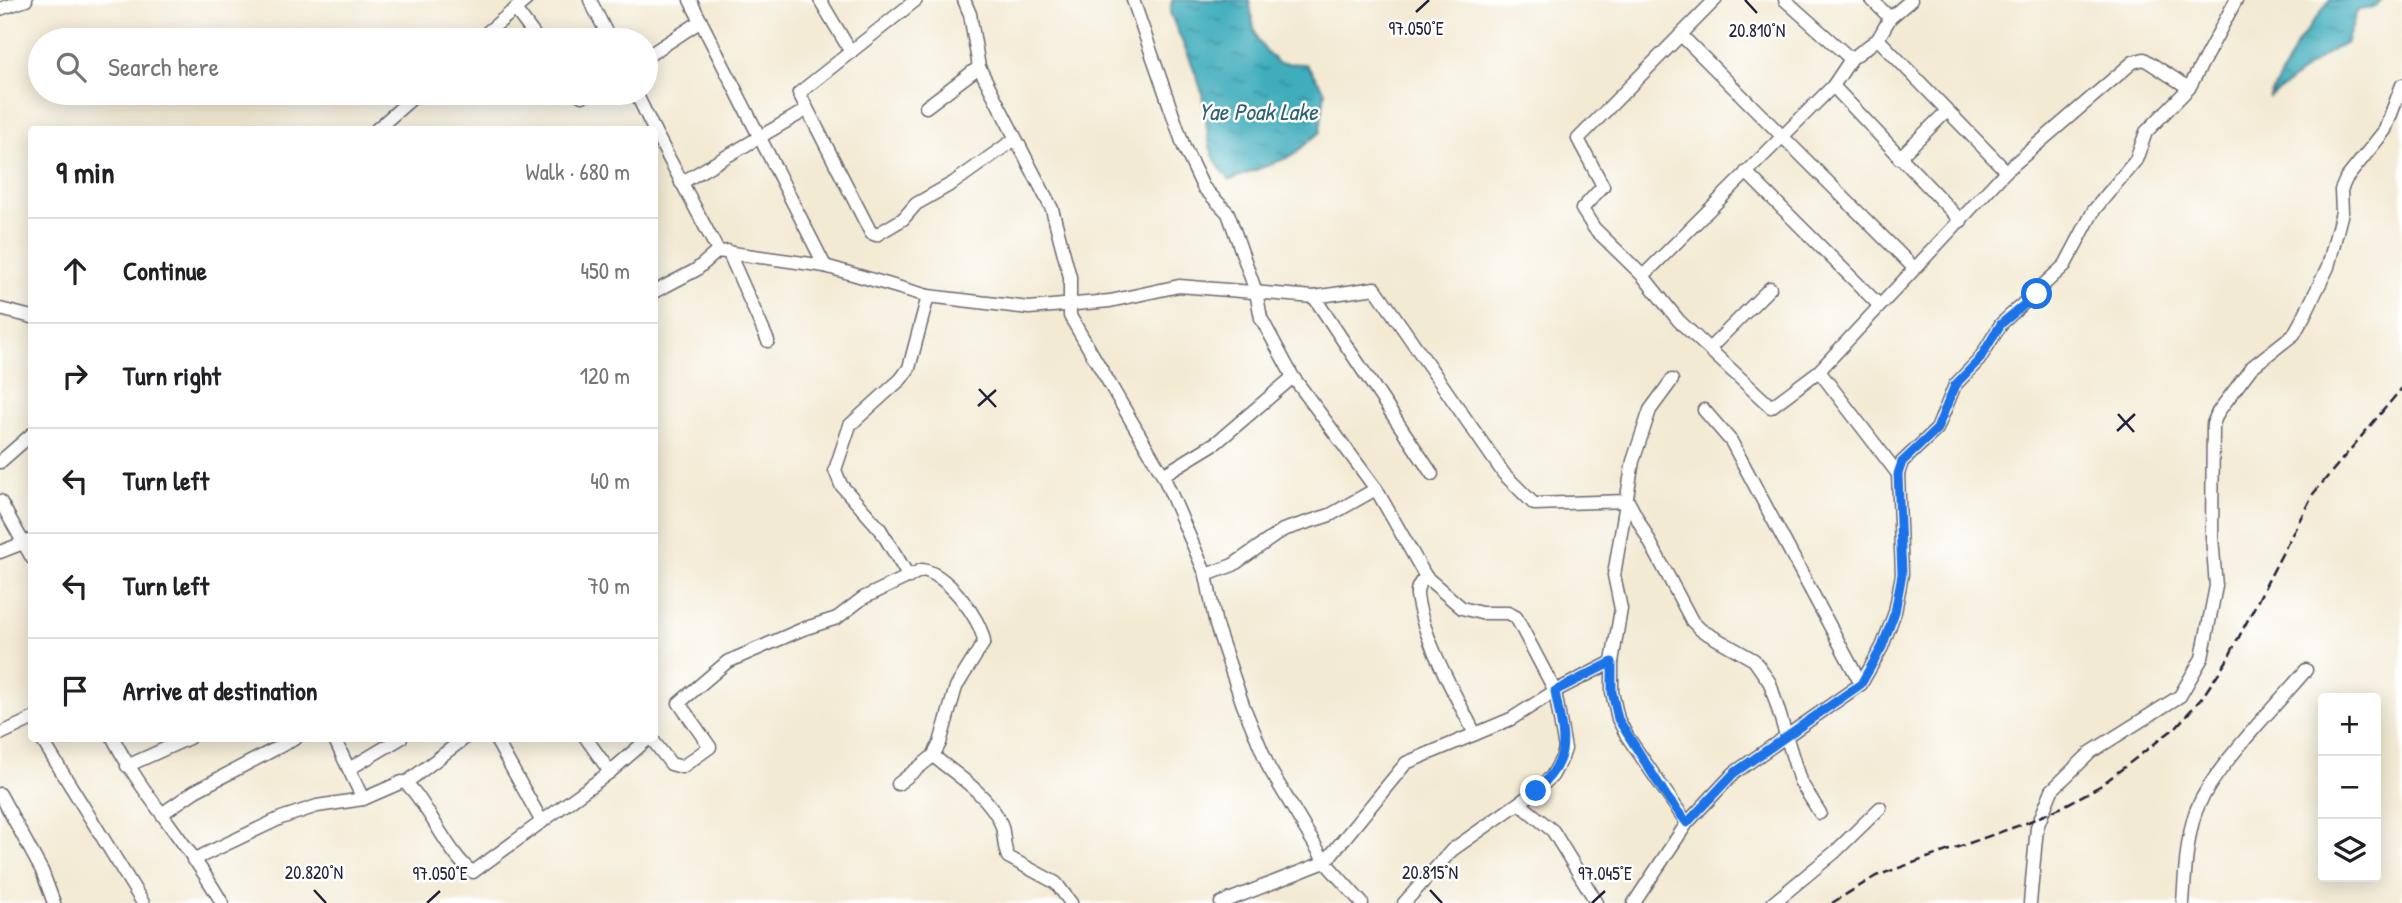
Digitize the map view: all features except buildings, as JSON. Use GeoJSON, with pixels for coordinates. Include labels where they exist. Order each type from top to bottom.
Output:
{"type":"FeatureCollection","features":[{"type":"Feature","properties":{"kind":"street"},"geometry":{"type":"LineString","coordinates":[[0,9],[26,0]]}},
{"type":"Feature","properties":{"kind":"street"},"geometry":{"type":"LineString","coordinates":[[493,28],[526,0]]}},
{"type":"Feature","properties":{"kind":"street"},"geometry":{"type":"LineString","coordinates":[[590,0],[604,28]]}},
{"type":"Feature","properties":{"kind":"street"},"geometry":{"type":"LineString","coordinates":[[690,0],[825,266]]}},
{"type":"Feature","properties":{"kind":"street"},"geometry":{"type":"LineString","coordinates":[[820,0],[851,51]]}},
{"type":"Feature","properties":{"kind":"street"},"geometry":{"type":"LineString","coordinates":[[916,0],[801,89],[799,98],[874,235],[903,219],[916,204],[953,183],[1014,139]]}},
{"type":"Feature","properties":{"kind":"street"},"geometry":{"type":"LineString","coordinates":[[964,0],[970,14],[979,67],[1052,209],[1070,277],[1070,316],[1163,475],[1206,575],[1216,625],[1269,768],[1325,862],[1362,903]]}},
{"type":"Feature","properties":{"kind":"street"},"geometry":{"type":"LineString","coordinates":[[1133,0],[1184,147],[1203,187],[1228,213],[1256,292],[1261,318],[1293,377],[1376,489],[1426,577],[1462,608],[1481,613],[1508,613],[1516,617],[1555,691],[1565,749],[1552,776],[1452,850],[1404,903]]}},
{"type":"Feature","properties":{"kind":"street"},"geometry":{"type":"LineString","coordinates":[[1715,0],[1578,139],[1603,186],[1581,209],[1594,228],[1643,276],[1679,321],[1771,407],[1819,371],[2006,171],[2133,62],[2144,59],[2189,88]]}},
{"type":"Feature","properties":{"kind":"street"},"geometry":{"type":"LineString","coordinates":[[1785,0],[1851,59]]}},
{"type":"Feature","properties":{"kind":"street"},"geometry":{"type":"LineString","coordinates":[[1872,0],[1890,18]]}},
{"type":"Feature","properties":{"kind":"street"},"geometry":{"type":"LineString","coordinates":[[1643,276],[1833,86],[1851,59],[1878,39],[1890,18],[1911,0]]}},
{"type":"Feature","properties":{"kind":"street"},"geometry":{"type":"LineString","coordinates":[[1634,903],[1687,823],[1734,773],[1861,684],[1882,647],[1895,612],[1900,587],[1898,474],[1902,462],[1937,429],[1955,385],[1979,360],[2001,324],[2065,265],[2094,210],[2136,159],[2152,123],[2189,88],[2236,0]]}},
{"type":"Feature","properties":{"kind":"street"},"geometry":{"type":"LineString","coordinates":[[516,9],[529,28]]}},
{"type":"Feature","properties":{"kind":"street"},"geometry":{"type":"LineString","coordinates":[[658,49],[701,21]]}},
{"type":"Feature","properties":{"kind":"street"},"geometry":{"type":"LineString","coordinates":[[1682,36],[1914,268]]}},
{"type":"Feature","properties":{"kind":"street"},"geometry":{"type":"LineString","coordinates":[[1878,39],[2006,171]]}},
{"type":"Feature","properties":{"kind":"street"},"geometry":{"type":"LineString","coordinates":[[926,107],[979,67]]}},
{"type":"Feature","properties":{"kind":"street"},"geometry":{"type":"LineString","coordinates":[[2030,903],[2037,827],[2052,790],[2091,752],[2180,696],[2202,658],[2216,586],[2212,537],[2213,424],[2218,412],[2252,367],[2294,334],[2328,267],[2342,212],[2341,190],[2346,179],[2385,130],[2402,85]]}},
{"type":"Feature","properties":{"kind":"street"},"geometry":{"type":"LineString","coordinates":[[1833,86],[1961,221]]}},
{"type":"Feature","properties":{"kind":"street"},"geometry":{"type":"LineString","coordinates":[[381,126],[404,105]]}},
{"type":"Feature","properties":{"kind":"street"},"geometry":{"type":"LineString","coordinates":[[642,105],[652,126]]}},
{"type":"Feature","properties":{"kind":"street"},"geometry":{"type":"LineString","coordinates":[[681,183],[806,110]]}},
{"type":"Feature","properties":{"kind":"street"},"geometry":{"type":"LineString","coordinates":[[1899,158],[1947,111]]}},
{"type":"Feature","properties":{"kind":"street"},"geometry":{"type":"LineString","coordinates":[[658,138],[681,183],[723,251],[768,341]]}},
{"type":"Feature","properties":{"kind":"street"},"geometry":{"type":"LineString","coordinates":[[1746,172],[1879,305]]}},
{"type":"Feature","properties":{"kind":"street"},"geometry":{"type":"LineString","coordinates":[[658,290],[696,270],[723,251],[825,266],[928,296],[1029,308],[1110,301],[1179,286],[1314,297],[1372,287],[1379,291],[1504,474],[1527,500],[1534,504],[1628,501]]}},
{"type":"Feature","properties":{"kind":"street"},"geometry":{"type":"LineString","coordinates":[[1710,348],[1770,288]]}},
{"type":"Feature","properties":{"kind":"street"},"geometry":{"type":"LineString","coordinates":[[908,577],[880,529],[841,485],[835,470],[850,425],[901,379],[909,368],[928,296]]}},
{"type":"Feature","properties":{"kind":"street"},"geometry":{"type":"LineString","coordinates":[[1314,297],[1432,474]]}},
{"type":"Feature","properties":{"kind":"street"},"geometry":{"type":"LineString","coordinates":[[0,309],[28,316]]}},
{"type":"Feature","properties":{"kind":"street"},"geometry":{"type":"LineString","coordinates":[[1819,371],[1898,474]]}},
{"type":"Feature","properties":{"kind":"street"},"geometry":{"type":"LineString","coordinates":[[1163,475],[1217,442],[1293,377]]}},
{"type":"Feature","properties":{"kind":"street"},"geometry":{"type":"LineString","coordinates":[[1672,380],[1650,410],[1633,461],[1614,575],[1621,609],[1612,662],[1612,692],[1618,719],[1667,797],[1687,823]]}},
{"type":"Feature","properties":{"kind":"street"},"geometry":{"type":"LineString","coordinates":[[1704,410],[1731,441],[1861,684]]}},
{"type":"Feature","properties":{"kind":"street"},"geometry":{"type":"LineString","coordinates":[[0,462],[28,438]]}},
{"type":"Feature","properties":{"kind":"street"},"geometry":{"type":"LineString","coordinates":[[1206,575],[1233,565],[1283,530],[1330,515],[1376,489]]}},
{"type":"Feature","properties":{"kind":"street"},"geometry":{"type":"LineString","coordinates":[[0,501],[28,541],[0,552]]}},
{"type":"Feature","properties":{"kind":"street"},"geometry":{"type":"LineString","coordinates":[[1628,501],[1692,621],[1718,641],[1754,660],[1770,684],[1800,781],[1820,813]]}},
{"type":"Feature","properties":{"kind":"street"},"geometry":{"type":"LineString","coordinates":[[654,742],[676,767],[682,767],[708,751],[710,747],[706,740],[680,706],[682,700],[727,662],[803,629],[837,618],[863,597],[922,570],[940,576],[968,608],[983,634],[982,649],[956,687],[940,743],[933,756],[898,784]]}},
{"type":"Feature","properties":{"kind":"street"},"geometry":{"type":"LineString","coordinates":[[1426,577],[1418,586],[1417,595],[1424,621],[1443,669],[1475,734]]}},
{"type":"Feature","properties":{"kind":"street"},"geometry":{"type":"LineString","coordinates":[[1221,903],[1325,862],[1406,763],[1511,719],[1555,691],[1612,662]]}},
{"type":"Feature","properties":{"kind":"street"},"geometry":{"type":"LineString","coordinates":[[2183,903],[2186,853],[2195,814],[2211,782],[2306,670]]}},
{"type":"Feature","properties":{"kind":"street"},"geometry":{"type":"LineString","coordinates":[[0,734],[28,722]]}},
{"type":"Feature","properties":{"kind":"street"},"geometry":{"type":"LineString","coordinates":[[43,742],[143,903]]}},
{"type":"Feature","properties":{"kind":"street"},"geometry":{"type":"LineString","coordinates":[[115,742],[127,766],[163,813],[219,902]]}},
{"type":"Feature","properties":{"kind":"street"},"geometry":{"type":"LineString","coordinates":[[127,766],[180,742]]}},
{"type":"Feature","properties":{"kind":"street"},"geometry":{"type":"LineString","coordinates":[[163,813],[195,791],[288,742]]}},
{"type":"Feature","properties":{"kind":"street"},"geometry":{"type":"LineString","coordinates":[[336,742],[363,799]]}},
{"type":"Feature","properties":{"kind":"street"},"geometry":{"type":"LineString","coordinates":[[349,769],[394,742]]}},
{"type":"Feature","properties":{"kind":"street"},"geometry":{"type":"LineString","coordinates":[[193,860],[281,818],[317,806],[363,799],[407,782],[460,742]]}},
{"type":"Feature","properties":{"kind":"street"},"geometry":{"type":"LineString","coordinates":[[497,742],[542,821]]}},
{"type":"Feature","properties":{"kind":"street"},"geometry":{"type":"LineString","coordinates":[[589,742],[610,772]]}},
{"type":"Feature","properties":{"kind":"street"},"geometry":{"type":"LineString","coordinates":[[407,782],[435,826],[473,872],[610,772],[645,742]]}},
{"type":"Feature","properties":{"kind":"street"},"geometry":{"type":"LineString","coordinates":[[933,756],[966,782],[994,811],[1002,825],[1008,857],[1056,883],[1071,903]]}},
{"type":"Feature","properties":{"kind":"street"},"geometry":{"type":"LineString","coordinates":[[0,794],[42,871],[54,903]]}},
{"type":"Feature","properties":{"kind":"street"},"geometry":{"type":"LineString","coordinates":[[1519,803],[1553,831],[1597,903]]}},
{"type":"Feature","properties":{"kind":"street"},"geometry":{"type":"LineString","coordinates":[[1773,903],[1835,852],[1880,808]]}},
{"type":"Feature","properties":{"kind":"water","name":"Yae Poak Lake"},"geometry":{"type":"Polygon","coordinates":[[[1172,0],[1249,0],[1258,41],[1263,47],[1278,63],[1306,64],[1325,91],[1320,132],[1292,156],[1230,180],[1221,170],[1211,149],[1199,84],[1170,13],[1172,0]]]}},
{"type":"Feature","properties":{"kind":"water"},"geometry":{"type":"Polygon","coordinates":[[[2330,0],[2382,0],[2376,7],[2358,9],[2346,43],[2325,55],[2269,98],[2298,42],[2330,0]]]}},
{"type":"Feature","properties":{"kind":"railway"},"geometry":{"type":"LineString","coordinates":[[1832,903],[1876,876],[2026,823],[2062,807],[2100,786],[2176,727],[2201,699],[2226,662],[2313,494],[2402,388]]}},
{"type":"Feature","properties":{"kind":"route"},"geometry":{"type":"LineString","coordinates":[[1536,791],[1552,776],[1565,749],[1555,691],[1612,662],[1612,692],[1618,719],[1667,797],[1687,823],[1734,773],[1861,684],[1882,647],[1895,612],[1902,574],[1898,474],[1902,462],[1937,429],[1955,385],[1979,360],[2001,324],[2037,294]]}}]}
